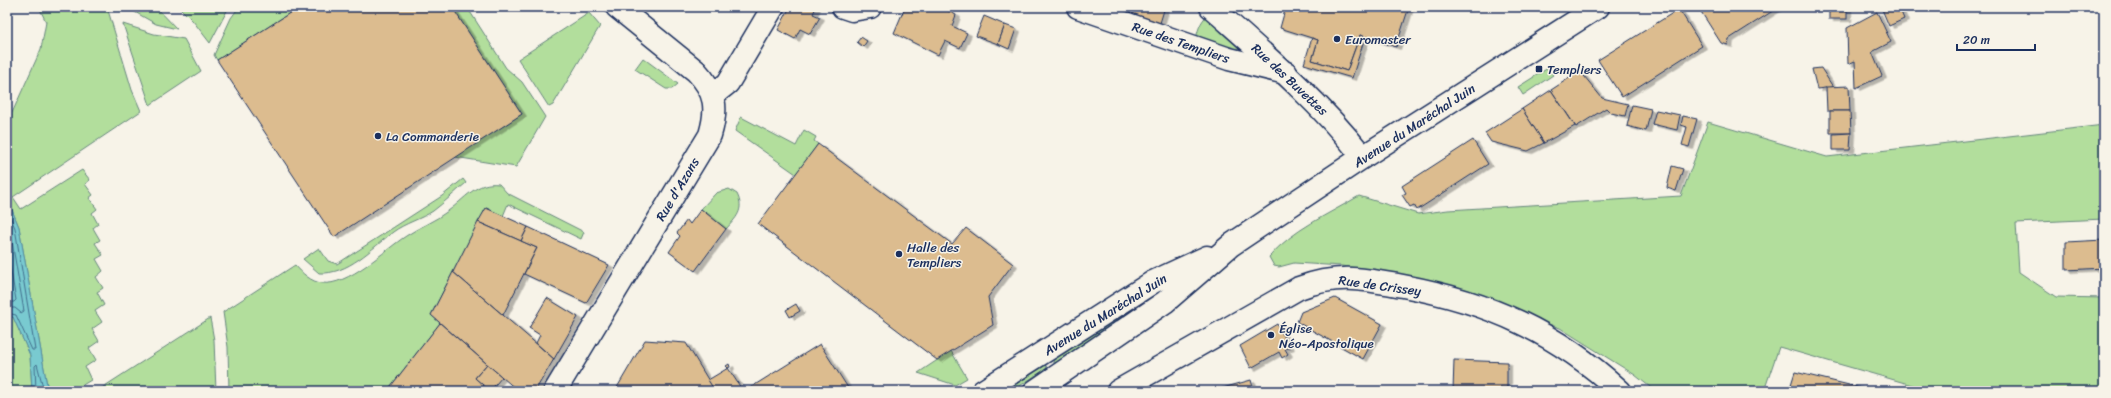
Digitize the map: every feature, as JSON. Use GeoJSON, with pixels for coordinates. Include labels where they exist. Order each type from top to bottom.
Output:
{"type":"FeatureCollection","features":[{"type":"Feature","properties":{"kind":"street","name":"Rue d'Azans"},"geometry":{"type":"LineString","coordinates":[[555,391],[710,135],[715,119],[713,95],[707,82],[696,71],[617,7]]}},
{"type":"Feature","properties":{"kind":"street"},"geometry":{"type":"LineString","coordinates":[[713,95],[728,82],[773,7]]}},
{"type":"Feature","properties":{"kind":"street"},"geometry":{"type":"LineString","coordinates":[[843,7],[852,10],[870,7]]}},
{"type":"Feature","properties":{"kind":"street","name":"Rue des Templiers"},"geometry":{"type":"LineString","coordinates":[[1078,7],[1229,59],[1286,73]]}},
{"type":"Feature","properties":{"kind":"street","name":"Rue des Buvettes"},"geometry":{"type":"LineString","coordinates":[[1211,7],[1286,73],[1336,123],[1363,157]]}},
{"type":"Feature","properties":{"kind":"street","name":"Avenue du Maréchal Juin"},"geometry":{"type":"LineString","coordinates":[[1036,391],[1166,302],[1231,245],[1363,157],[1598,7]]}},
{"type":"Feature","properties":{"kind":"street","name":"Avenue du Maréchal Juin"},"geometry":{"type":"LineString","coordinates":[[983,391],[1153,282],[1231,245]]}},
{"type":"Feature","properties":{"kind":"street","name":"Rue de Crissey"},"geometry":{"type":"LineString","coordinates":[[1118,391],[1299,288],[1318,281],[1336,278],[1389,284],[1439,293],[1513,318],[1574,353],[1599,372],[1620,391]]}},
{"type":"Feature","properties":{"kind":"green space"},"geometry":{"type":"Polygon","coordinates":[[[39,7],[107,7],[132,90],[141,111],[13,197],[21,209],[82,170],[90,180],[85,184],[93,195],[89,198],[97,209],[92,213],[98,224],[93,228],[100,240],[95,243],[103,255],[96,259],[103,271],[96,277],[103,288],[97,292],[104,305],[95,311],[102,322],[92,329],[99,341],[89,348],[96,360],[85,367],[91,380],[76,389],[77,391],[48,391],[19,227],[7,198],[7,124],[41,49],[46,22],[39,7]]]}},
{"type":"Feature","properties":{"kind":"green space"},"geometry":{"type":"Polygon","coordinates":[[[126,7],[156,7],[177,29],[156,24],[126,7]]]}},
{"type":"Feature","properties":{"kind":"green space"},"geometry":{"type":"Polygon","coordinates":[[[179,7],[229,7],[210,43],[193,21],[179,7]]]}},
{"type":"Feature","properties":{"kind":"green space"},"geometry":{"type":"Polygon","coordinates":[[[239,7],[299,7],[217,60],[214,55],[231,18],[239,7]]]}},
{"type":"Feature","properties":{"kind":"green space"},"geometry":{"type":"Polygon","coordinates":[[[452,7],[467,7],[506,68],[522,82],[545,117],[516,167],[455,157],[522,114],[452,7]]]}},
{"type":"Feature","properties":{"kind":"green space"},"geometry":{"type":"Polygon","coordinates":[[[589,13],[600,26],[553,105],[549,107],[518,59],[589,13]]]}},
{"type":"Feature","properties":{"kind":"green space"},"geometry":{"type":"Polygon","coordinates":[[[1208,15],[1255,60],[1196,41],[1199,27],[1208,15]]]}},
{"type":"Feature","properties":{"kind":"green space"},"geometry":{"type":"Polygon","coordinates":[[[123,24],[154,34],[184,39],[201,71],[150,105],[123,24]]]}},
{"type":"Feature","properties":{"kind":"green space"},"geometry":{"type":"Polygon","coordinates":[[[643,58],[678,84],[672,89],[666,89],[635,69],[643,58]]]}},
{"type":"Feature","properties":{"kind":"green space"},"geometry":{"type":"Polygon","coordinates":[[[1548,68],[1553,75],[1523,95],[1518,87],[1548,68]]]}},
{"type":"Feature","properties":{"kind":"green space"},"geometry":{"type":"Polygon","coordinates":[[[741,117],[796,146],[804,130],[816,137],[814,141],[818,144],[796,174],[735,131],[741,117]]]}},
{"type":"Feature","properties":{"kind":"green space"},"geometry":{"type":"Polygon","coordinates":[[[1708,122],[1827,157],[2104,125],[2104,219],[2016,223],[2019,272],[2056,297],[2104,298],[2104,391],[1933,391],[1779,347],[1764,391],[1655,391],[1635,375],[1560,328],[1397,276],[1342,266],[1294,263],[1279,267],[1274,266],[1269,257],[1278,247],[1300,231],[1359,196],[1418,214],[1448,210],[1681,196],[1708,122]]]}},
{"type":"Feature","properties":{"kind":"green space"},"geometry":{"type":"Polygon","coordinates":[[[463,179],[466,183],[433,211],[393,232],[368,253],[340,270],[319,273],[303,259],[319,248],[328,261],[337,264],[442,196],[463,179]]]}},
{"type":"Feature","properties":{"kind":"green space"},"geometry":{"type":"Polygon","coordinates":[[[499,184],[507,193],[584,232],[581,239],[508,204],[503,216],[486,208],[431,315],[440,323],[387,391],[229,391],[228,347],[223,312],[295,265],[307,277],[314,281],[332,283],[343,279],[366,266],[411,233],[443,215],[477,188],[484,185],[499,184]]]}},
{"type":"Feature","properties":{"kind":"green space"},"geometry":{"type":"Polygon","coordinates":[[[729,189],[737,194],[740,209],[736,217],[726,229],[701,209],[716,193],[729,189]]]}},
{"type":"Feature","properties":{"kind":"green space"},"geometry":{"type":"Polygon","coordinates":[[[1161,287],[1165,289],[1055,364],[1051,358],[1161,287]]]}},
{"type":"Feature","properties":{"kind":"green space"},"geometry":{"type":"Polygon","coordinates":[[[7,316],[13,317],[30,355],[32,391],[7,391],[7,316]]]}},
{"type":"Feature","properties":{"kind":"green space"},"geometry":{"type":"Polygon","coordinates":[[[210,318],[214,340],[216,391],[97,391],[210,318]]]}},
{"type":"Feature","properties":{"kind":"green space"},"geometry":{"type":"Polygon","coordinates":[[[951,351],[967,378],[955,385],[918,373],[951,351]]]}},
{"type":"Feature","properties":{"kind":"green space"},"geometry":{"type":"Polygon","coordinates":[[[1044,362],[1047,368],[1012,391],[998,391],[1044,362]]]}},
{"type":"Feature","properties":{"kind":"water"},"geometry":{"type":"Polygon","coordinates":[[[7,198],[19,227],[48,391],[32,391],[30,355],[13,317],[7,316],[7,198]]]}},
{"type":"Feature","properties":{"kind":"building","name":"La Commanderie"},"geometry":{"type":"Polygon","coordinates":[[[299,7],[452,7],[522,114],[334,237],[217,60],[299,7]]]}},
{"type":"Feature","properties":{"kind":"building"},"geometry":{"type":"Polygon","coordinates":[[[790,7],[816,7],[813,14],[820,17],[810,34],[800,29],[795,39],[778,30],[790,7]]]}},
{"type":"Feature","properties":{"kind":"building"},"geometry":{"type":"Polygon","coordinates":[[[905,7],[941,7],[956,15],[952,26],[967,33],[960,48],[945,41],[938,55],[894,33],[905,7]]]}},
{"type":"Feature","properties":{"kind":"building"},"geometry":{"type":"Polygon","coordinates":[[[1113,7],[1165,7],[1160,23],[1113,7]]]}},
{"type":"Feature","properties":{"kind":"building","name":"Euromaster"},"geometry":{"type":"Polygon","coordinates":[[[1277,7],[1409,7],[1396,47],[1360,35],[1347,71],[1312,60],[1318,40],[1280,28],[1285,10],[1277,7]]]}},
{"type":"Feature","properties":{"kind":"building"},"geometry":{"type":"Polygon","coordinates":[[[1698,7],[1779,7],[1729,39],[1728,45],[1721,43],[1698,7]]]}},
{"type":"Feature","properties":{"kind":"building"},"geometry":{"type":"Polygon","coordinates":[[[1829,7],[1847,7],[1847,19],[1829,19],[1829,7]]]}},
{"type":"Feature","properties":{"kind":"building"},"geometry":{"type":"Polygon","coordinates":[[[1881,7],[1899,7],[1904,19],[1889,26],[1881,7]]]}},
{"type":"Feature","properties":{"kind":"building"},"geometry":{"type":"Polygon","coordinates":[[[1679,9],[1702,46],[1622,97],[1598,60],[1679,9]]]}},
{"type":"Feature","properties":{"kind":"building"},"geometry":{"type":"Polygon","coordinates":[[[1877,12],[1891,42],[1872,52],[1882,76],[1856,88],[1855,61],[1848,64],[1847,28],[1877,12]]]}},
{"type":"Feature","properties":{"kind":"building"},"geometry":{"type":"Polygon","coordinates":[[[984,16],[1005,25],[998,44],[976,36],[984,16]]]}},
{"type":"Feature","properties":{"kind":"building"},"geometry":{"type":"Polygon","coordinates":[[[1005,25],[1016,29],[1009,49],[998,44],[1005,25]]]}},
{"type":"Feature","properties":{"kind":"building"},"geometry":{"type":"Polygon","coordinates":[[[1360,35],[1365,37],[1352,78],[1304,64],[1312,38],[1318,40],[1312,60],[1347,71],[1360,35]]]}},
{"type":"Feature","properties":{"kind":"building"},"geometry":{"type":"Polygon","coordinates":[[[861,37],[867,41],[863,47],[857,42],[861,37]]]}},
{"type":"Feature","properties":{"kind":"building"},"geometry":{"type":"Polygon","coordinates":[[[1821,68],[1833,87],[1817,89],[1812,69],[1821,68]]]}},
{"type":"Feature","properties":{"kind":"building"},"geometry":{"type":"Polygon","coordinates":[[[1580,71],[1602,98],[1628,104],[1625,116],[1611,113],[1606,108],[1576,127],[1551,90],[1580,71]]]}},
{"type":"Feature","properties":{"kind":"building"},"geometry":{"type":"Polygon","coordinates":[[[1849,86],[1850,111],[1827,111],[1826,87],[1849,86]]]}},
{"type":"Feature","properties":{"kind":"building"},"geometry":{"type":"Polygon","coordinates":[[[1551,90],[1575,126],[1544,143],[1522,109],[1551,90]]]}},
{"type":"Feature","properties":{"kind":"building"},"geometry":{"type":"Polygon","coordinates":[[[1632,105],[1651,109],[1646,131],[1627,126],[1632,105]]]}},
{"type":"Feature","properties":{"kind":"building"},"geometry":{"type":"Polygon","coordinates":[[[1522,109],[1544,143],[1528,151],[1491,142],[1485,133],[1522,109]]]}},
{"type":"Feature","properties":{"kind":"building"},"geometry":{"type":"Polygon","coordinates":[[[1656,110],[1680,115],[1677,130],[1652,124],[1656,110]]]}},
{"type":"Feature","properties":{"kind":"building"},"geometry":{"type":"Polygon","coordinates":[[[1830,111],[1850,111],[1851,133],[1830,133],[1830,111]]]}},
{"type":"Feature","properties":{"kind":"building"},"geometry":{"type":"Polygon","coordinates":[[[1683,116],[1697,119],[1689,147],[1682,145],[1687,127],[1681,125],[1683,116]]]}},
{"type":"Feature","properties":{"kind":"building"},"geometry":{"type":"Polygon","coordinates":[[[1851,133],[1850,150],[1833,150],[1833,134],[1851,133]]]}},
{"type":"Feature","properties":{"kind":"building"},"geometry":{"type":"Polygon","coordinates":[[[1473,140],[1488,164],[1417,210],[1414,205],[1410,207],[1402,195],[1406,193],[1402,186],[1473,140]]]}},
{"type":"Feature","properties":{"kind":"building","name":"Halle des Templiers"},"geometry":{"type":"Polygon","coordinates":[[[818,144],[952,244],[966,228],[1013,264],[988,297],[993,325],[937,360],[758,224],[818,144]]]}},
{"type":"Feature","properties":{"kind":"building"},"geometry":{"type":"Polygon","coordinates":[[[1672,166],[1683,169],[1676,191],[1667,188],[1672,166]]]}},
{"type":"Feature","properties":{"kind":"building"},"geometry":{"type":"Polygon","coordinates":[[[486,208],[528,227],[521,241],[478,222],[486,208]]]}},
{"type":"Feature","properties":{"kind":"building"},"geometry":{"type":"Polygon","coordinates":[[[701,209],[726,229],[695,271],[669,252],[680,236],[677,233],[687,220],[690,224],[701,209]]]}},
{"type":"Feature","properties":{"kind":"building"},"geometry":{"type":"Polygon","coordinates":[[[478,222],[537,248],[503,315],[453,272],[478,222]]]}},
{"type":"Feature","properties":{"kind":"building"},"geometry":{"type":"Polygon","coordinates":[[[528,227],[609,265],[586,303],[524,274],[537,248],[521,241],[528,227]]]}},
{"type":"Feature","properties":{"kind":"building"},"geometry":{"type":"Polygon","coordinates":[[[2104,240],[2104,268],[2066,270],[2066,242],[2104,240]]]}},
{"type":"Feature","properties":{"kind":"building"},"geometry":{"type":"Polygon","coordinates":[[[453,272],[554,359],[535,391],[518,391],[431,315],[453,272]]]}},
{"type":"Feature","properties":{"kind":"building"},"geometry":{"type":"Polygon","coordinates":[[[547,298],[578,317],[554,359],[536,343],[540,335],[529,328],[547,298]]]}},
{"type":"Feature","properties":{"kind":"building"},"geometry":{"type":"Polygon","coordinates":[[[1335,298],[1382,324],[1363,359],[1297,322],[1301,312],[1335,298]]]}},
{"type":"Feature","properties":{"kind":"building"},"geometry":{"type":"Polygon","coordinates":[[[796,304],[800,311],[790,317],[786,310],[796,304]]]}},
{"type":"Feature","properties":{"kind":"building"},"geometry":{"type":"Polygon","coordinates":[[[440,323],[487,364],[475,378],[491,391],[387,391],[440,323]]]}},
{"type":"Feature","properties":{"kind":"building","name":"Église Néo-Apostolique"},"geometry":{"type":"Polygon","coordinates":[[[1277,324],[1290,347],[1285,349],[1288,354],[1282,358],[1279,352],[1251,368],[1240,346],[1277,324]]]}},
{"type":"Feature","properties":{"kind":"building"},"geometry":{"type":"Polygon","coordinates":[[[645,340],[686,343],[715,391],[615,391],[645,340]]]}},
{"type":"Feature","properties":{"kind":"building"},"geometry":{"type":"Polygon","coordinates":[[[820,344],[850,391],[745,391],[820,344]]]}},
{"type":"Feature","properties":{"kind":"building"},"geometry":{"type":"Polygon","coordinates":[[[1454,360],[1507,362],[1507,389],[1453,391],[1454,360]]]}},
{"type":"Feature","properties":{"kind":"building"},"geometry":{"type":"Polygon","coordinates":[[[487,364],[502,377],[490,391],[475,378],[487,364]]]}},
{"type":"Feature","properties":{"kind":"building"},"geometry":{"type":"Polygon","coordinates":[[[728,368],[743,391],[715,391],[708,380],[728,368]]]}},
{"type":"Feature","properties":{"kind":"building"},"geometry":{"type":"Polygon","coordinates":[[[1795,372],[1874,391],[1789,391],[1795,372]]]}},
{"type":"Feature","properties":{"kind":"building"},"geometry":{"type":"Polygon","coordinates":[[[1251,380],[1254,391],[1212,391],[1251,380]]]}},
{"type":"Feature","properties":{"kind":"building"},"geometry":{"type":"Polygon","coordinates":[[[1482,389],[1507,389],[1506,391],[1482,391],[1482,389]]]}},
{"type":"Feature","properties":{"kind":"place","name":"Euromaster"},"geometry":{"type":"Point","coordinates":[1337,39]}},
{"type":"Feature","properties":{"kind":"place","name":"Templiers"},"geometry":{"type":"Point","coordinates":[1539,69]}},
{"type":"Feature","properties":{"kind":"place","name":"La Commanderie"},"geometry":{"type":"Point","coordinates":[378,136]}},
{"type":"Feature","properties":{"kind":"place","name":"Halle des Templiers"},"geometry":{"type":"Point","coordinates":[899,254]}},
{"type":"Feature","properties":{"kind":"place","name":"Église Néo-Apostolique"},"geometry":{"type":"Point","coordinates":[1271,335]}}]}
